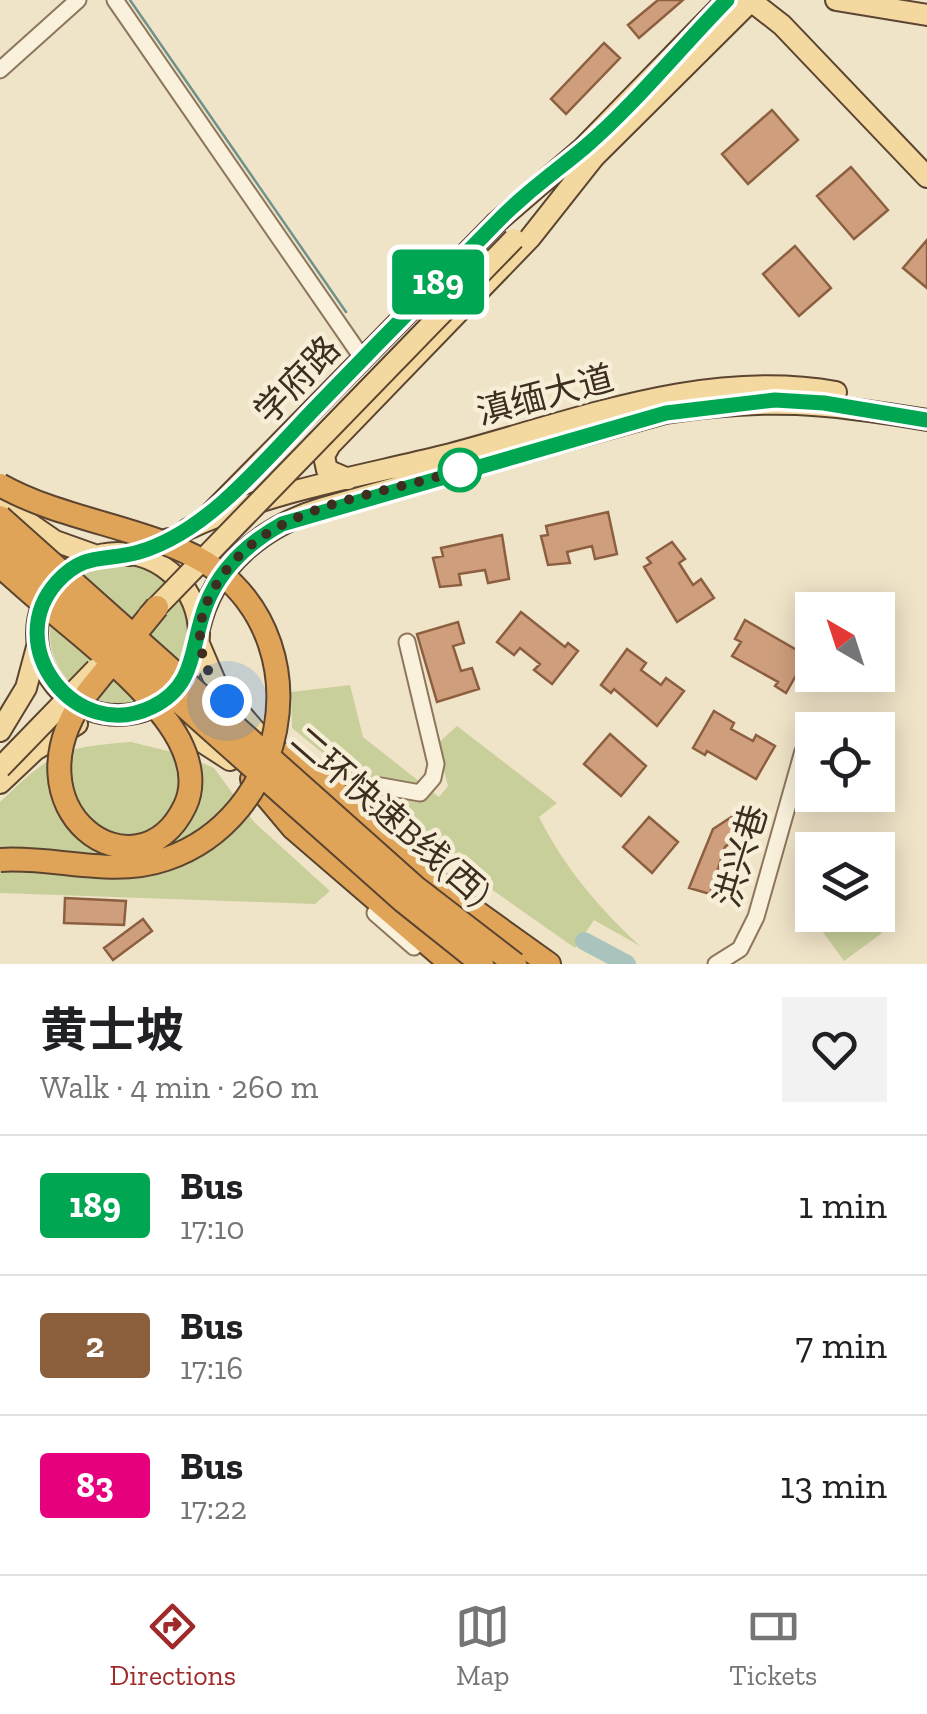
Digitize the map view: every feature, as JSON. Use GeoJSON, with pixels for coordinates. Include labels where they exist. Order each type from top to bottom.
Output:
{"type":"FeatureCollection","features":[{"type":"Feature","properties":{"kind":"highway"},"geometry":{"type":"LineString","coordinates":[[0,485],[62,514],[175,547],[214,568],[241,593],[262,626],[275,668],[278,711],[273,749],[252,793],[227,822],[183,852],[151,864],[119,867],[0,860]]}},
{"type":"Feature","properties":{"kind":"highway","name":"二环快速B线(西)"},"geometry":{"type":"LineString","coordinates":[[0,517],[415,887],[515,964]]}},
{"type":"Feature","properties":{"kind":"highway"},"geometry":{"type":"LineString","coordinates":[[0,542],[403,901],[482,964]]}},
{"type":"Feature","properties":{"kind":"highway"},"geometry":{"type":"LineString","coordinates":[[0,563],[16,580],[58,618],[72,630],[86,643],[100,655],[114,668],[142,693],[183,748],[191,782],[181,814],[156,838],[116,845],[88,834],[68,814],[58,788],[58,753],[80,702],[100,678],[111,664],[122,649],[157,607]]}},
{"type":"Feature","properties":{"kind":"highway"},"geometry":{"type":"LineString","coordinates":[[276,751],[320,778],[461,901],[550,964]]}},
{"type":"Feature","properties":{"kind":"highway"},"geometry":{"type":"LineString","coordinates":[[252,779],[280,815],[451,964]]}},
{"type":"Feature","properties":{"kind":"main road","name":"学府路"},"geometry":{"type":"LineString","coordinates":[[0,748],[589,152],[727,0]]}},
{"type":"Feature","properties":{"kind":"main road","name":"学府路"},"geometry":{"type":"LineString","coordinates":[[129,554],[188,529],[226,499],[504,214],[589,152],[751,0]]}},
{"type":"Feature","properties":{"kind":"main road"},"geometry":{"type":"LineString","coordinates":[[751,0],[782,25],[927,178]]}},
{"type":"Feature","properties":{"kind":"main road"},"geometry":{"type":"LineString","coordinates":[[774,0],[927,162]]}},
{"type":"Feature","properties":{"kind":"main road"},"geometry":{"type":"LineString","coordinates":[[836,0],[882,3],[927,16]]}},
{"type":"Feature","properties":{"kind":"main road"},"geometry":{"type":"LineString","coordinates":[[350,479],[331,475],[324,460],[330,445],[538,230],[589,152]]}},
{"type":"Feature","properties":{"kind":"main road","name":"学府路"},"geometry":{"type":"LineString","coordinates":[[0,768],[509,234]]}},
{"type":"Feature","properties":{"kind":"main road","name":"滇缅大道"},"geometry":{"type":"LineString","coordinates":[[188,529],[251,504],[680,392],[773,385],[927,406]]}},
{"type":"Feature","properties":{"kind":"main road"},"geometry":{"type":"LineString","coordinates":[[320,403],[324,423],[334,429],[346,427]]}},
{"type":"Feature","properties":{"kind":"main road","name":"滇缅大道"},"geometry":{"type":"LineString","coordinates":[[198,635],[212,591],[240,554],[282,524],[324,508],[666,413],[722,404],[824,403],[927,420]]}},
{"type":"Feature","properties":{"kind":"main road"},"geometry":{"type":"LineString","coordinates":[[0,503],[54,542],[98,556],[129,554],[159,565],[176,578],[194,606],[198,635],[216,686],[276,751],[435,892],[532,964]]}},
{"type":"Feature","properties":{"kind":"main road"},"geometry":{"type":"LineString","coordinates":[[0,731],[26,688],[38,619],[59,579],[98,556]]}},
{"type":"Feature","properties":{"kind":"main road"},"geometry":{"type":"LineString","coordinates":[[0,563],[38,619]]}},
{"type":"Feature","properties":{"kind":"main road"},"geometry":{"type":"LineString","coordinates":[[141,712],[163,701],[180,685],[192,664],[198,635]]}},
{"type":"Feature","properties":{"kind":"main road"},"geometry":{"type":"LineString","coordinates":[[37,642],[48,675],[62,694],[82,707],[105,714]]}},
{"type":"Feature","properties":{"kind":"main road"},"geometry":{"type":"LineString","coordinates":[[0,783],[28,755],[68,728],[105,714],[141,712],[167,717],[189,729],[252,779],[466,964]]}},
{"type":"Feature","properties":{"kind":"main road"},"geometry":{"type":"LineString","coordinates":[[0,731],[12,725],[26,729],[33,741],[28,755]]}},
{"type":"Feature","properties":{"kind":"main road"},"geometry":{"type":"LineString","coordinates":[[252,779],[248,769],[253,757],[264,750],[276,751]]}},
{"type":"Feature","properties":{"kind":"street"},"geometry":{"type":"LineString","coordinates":[[0,70],[78,0]]}},
{"type":"Feature","properties":{"kind":"street"},"geometry":{"type":"LineString","coordinates":[[115,0],[364,359]]}},
{"type":"Feature","properties":{"kind":"street"},"geometry":{"type":"LineString","coordinates":[[361,802],[381,786],[420,793],[433,778],[435,755],[407,642]]}},
{"type":"Feature","properties":{"kind":"street"},"geometry":{"type":"LineString","coordinates":[[276,751],[312,762],[487,910],[568,964]]}},
{"type":"Feature","properties":{"kind":"street"},"geometry":{"type":"LineString","coordinates":[[252,779],[262,804],[282,830],[436,964]]}},
{"type":"Feature","properties":{"kind":"street","name":"洪兴巷"},"geometry":{"type":"LineString","coordinates":[[716,964],[740,949],[752,927],[795,779]]}},
{"type":"Feature","properties":{"kind":"green space"},"geometry":{"type":"Polygon","coordinates":[[[119,565],[145,570],[168,585],[183,608],[188,634],[183,660],[168,683],[145,698],[119,703],[93,698],[70,683],[55,660],[50,634],[55,608],[70,585],[93,570],[119,565]]]}},
{"type":"Feature","properties":{"kind":"green space"},"geometry":{"type":"Polygon","coordinates":[[[350,685],[363,737],[439,797],[448,786],[437,744],[457,726],[557,803],[539,817],[549,836],[584,886],[640,946],[594,920],[575,948],[481,882],[292,728],[291,692],[350,685]]]}},
{"type":"Feature","properties":{"kind":"green space"},"geometry":{"type":"Polygon","coordinates":[[[131,742],[184,755],[214,768],[254,822],[330,891],[315,904],[0,893],[0,802],[58,756],[72,750],[131,742]]]}},
{"type":"Feature","properties":{"kind":"green space"},"geometry":{"type":"Polygon","coordinates":[[[823,932],[882,933],[844,961],[823,932]]]}},
{"type":"Feature","properties":{"kind":"building"},"geometry":{"type":"Polygon","coordinates":[[[658,0],[683,0],[639,38],[628,25],[658,0]]]}},
{"type":"Feature","properties":{"kind":"building"},"geometry":{"type":"Polygon","coordinates":[[[604,43],[620,58],[566,114],[551,99],[604,43]]]}},
{"type":"Feature","properties":{"kind":"building"},"geometry":{"type":"Polygon","coordinates":[[[772,110],[798,140],[748,184],[722,154],[772,110]]]}},
{"type":"Feature","properties":{"kind":"building"},"geometry":{"type":"Polygon","coordinates":[[[851,167],[888,210],[854,239],[817,196],[851,167]]]}},
{"type":"Feature","properties":{"kind":"building"},"geometry":{"type":"Polygon","coordinates":[[[927,240],[927,288],[903,268],[927,240]]]}},
{"type":"Feature","properties":{"kind":"building"},"geometry":{"type":"Polygon","coordinates":[[[795,246],[831,288],[799,316],[763,274],[795,246]]]}},
{"type":"Feature","properties":{"kind":"building"},"geometry":{"type":"Polygon","coordinates":[[[608,512],[617,554],[595,559],[592,546],[567,552],[570,563],[548,565],[541,536],[548,535],[546,526],[608,512]]]}},
{"type":"Feature","properties":{"kind":"building"},"geometry":{"type":"Polygon","coordinates":[[[502,535],[509,579],[488,583],[485,570],[459,574],[461,585],[440,587],[433,558],[443,556],[441,548],[502,535]]]}},
{"type":"Feature","properties":{"kind":"building"},"geometry":{"type":"Polygon","coordinates":[[[672,542],[685,559],[679,563],[693,585],[701,579],[714,598],[677,622],[644,567],[651,563],[647,558],[672,542]]]}},
{"type":"Feature","properties":{"kind":"building"},"geometry":{"type":"Polygon","coordinates":[[[521,612],[565,647],[568,643],[578,651],[552,684],[534,670],[540,664],[520,648],[514,655],[497,642],[521,612]]]}},
{"type":"Feature","properties":{"kind":"building"},"geometry":{"type":"Polygon","coordinates":[[[745,620],[795,649],[795,677],[786,693],[775,686],[778,682],[732,656],[741,642],[735,639],[745,620]]]}},
{"type":"Feature","properties":{"kind":"building"},"geometry":{"type":"Polygon","coordinates":[[[458,622],[464,643],[453,646],[461,671],[472,668],[479,689],[437,702],[417,634],[458,622]]]}},
{"type":"Feature","properties":{"kind":"building"},"geometry":{"type":"Polygon","coordinates":[[[627,649],[646,663],[641,670],[661,685],[666,678],[684,691],[657,726],[614,689],[611,693],[601,685],[627,649]]]}},
{"type":"Feature","properties":{"kind":"building"},"geometry":{"type":"Polygon","coordinates":[[[714,711],[734,723],[731,729],[753,741],[756,735],[775,746],[756,779],[707,751],[705,755],[693,748],[714,711]]]}},
{"type":"Feature","properties":{"kind":"building"},"geometry":{"type":"Polygon","coordinates":[[[610,734],[646,766],[621,796],[584,764],[610,734]]]}},
{"type":"Feature","properties":{"kind":"building"},"geometry":{"type":"Polygon","coordinates":[[[759,814],[752,837],[737,837],[725,847],[710,894],[689,888],[713,829],[733,816],[759,814]]]}},
{"type":"Feature","properties":{"kind":"building"},"geometry":{"type":"Polygon","coordinates":[[[649,817],[678,842],[652,873],[623,847],[649,817]]]}},
{"type":"Feature","properties":{"kind":"building"},"geometry":{"type":"Polygon","coordinates":[[[65,898],[126,901],[124,925],[64,923],[65,898]]]}},
{"type":"Feature","properties":{"kind":"building"},"geometry":{"type":"Polygon","coordinates":[[[143,919],[152,931],[113,960],[104,948],[143,919]]]}},
{"type":"Feature","properties":{"kind":"waterway"},"geometry":{"type":"LineString","coordinates":[[130,0],[346,312]]}},
{"type":"Feature","properties":{"kind":"waterway"},"geometry":{"type":"LineString","coordinates":[[584,941],[627,964]]}},
{"type":"Feature","properties":{"kind":"bus line","name":"189"},"geometry":{"type":"LineString","coordinates":[[727,0],[584,148],[496,222],[219,506],[158,545],[134,554],[108,554],[88,560],[59,579],[38,619],[37,642],[42,664],[62,694],[82,707],[105,714],[141,712],[172,694],[187,675],[196,653],[204,610],[224,572],[248,546],[282,524],[324,508],[666,413],[775,400],[824,403],[927,420]]}},
{"type":"Feature","properties":{"kind":"route"},"geometry":{"type":"LineString","coordinates":[[227,701],[206,666],[198,629],[212,591],[240,554],[258,538],[294,518],[460,470]]}}]}
